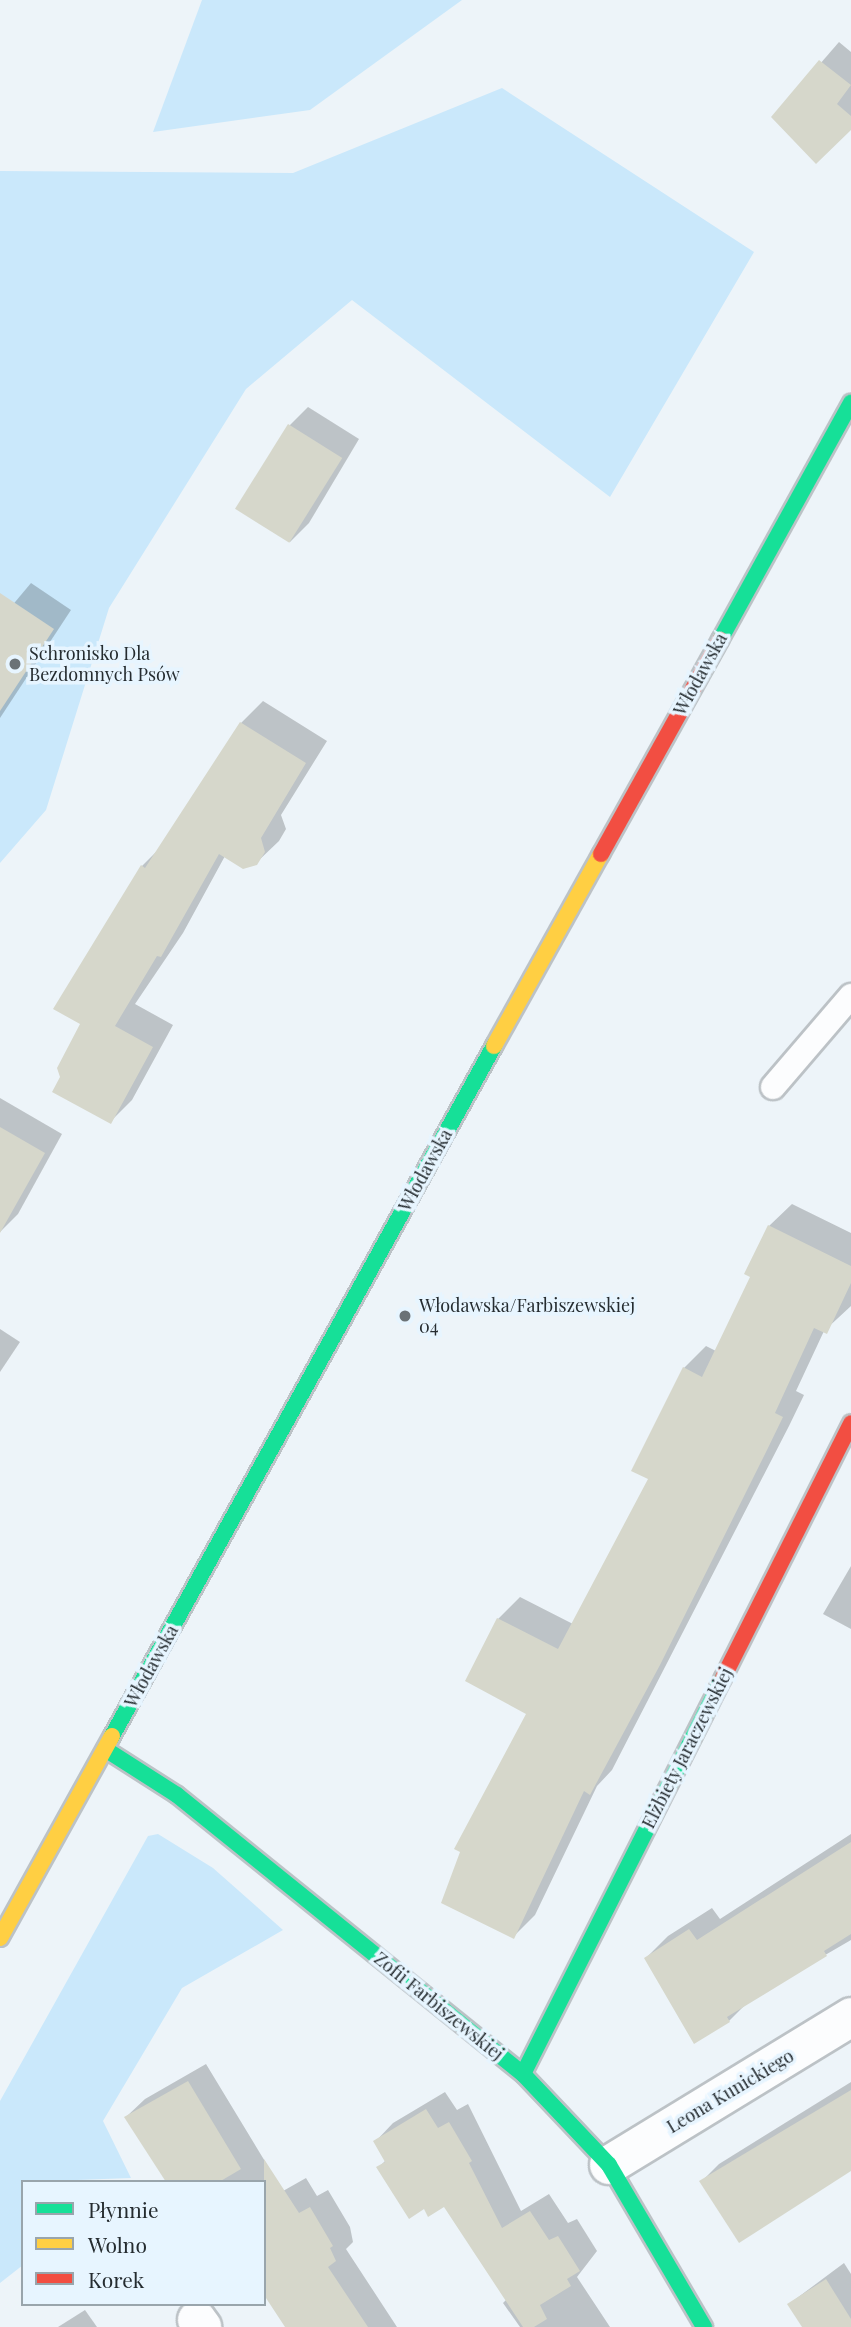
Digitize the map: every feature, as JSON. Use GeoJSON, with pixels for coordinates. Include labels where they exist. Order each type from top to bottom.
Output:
{"type":"FeatureCollection","features":[{"type":"Feature","properties":{"kind":"main road","name":"Włodawska"},"geometry":{"type":"LineString","coordinates":[[0,1938],[851,403]]}},
{"type":"Feature","properties":{"kind":"main road","name":"Elżbiety Jaraczewskiej"},"geometry":{"type":"LineString","coordinates":[[523,2074],[842,1461],[851,1423]]}},
{"type":"Feature","properties":{"kind":"main road","name":"Zofii Farbiszewskiej"},"geometry":{"type":"LineString","coordinates":[[105,1749],[177,1796],[523,2074],[609,2165],[704,2327]]}},
{"type":"Feature","properties":{"kind":"street","name":"Leona Kunickiego"},"geometry":{"type":"LineString","coordinates":[[609,2165],[851,2017]]}},
{"type":"Feature","properties":{"kind":"lane"},"geometry":{"type":"LineString","coordinates":[[773,1087],[851,996]]}},
{"type":"Feature","properties":{"kind":"shaded area"},"geometry":{"type":"Polygon","coordinates":[[[202,0],[462,0],[310,110],[153,132],[202,0]]]}},
{"type":"Feature","properties":{"kind":"shaded area"},"geometry":{"type":"Polygon","coordinates":[[[502,88],[754,252],[610,497],[352,300],[246,389],[109,608],[46,810],[0,863],[0,171],[293,173],[502,88]]]}},
{"type":"Feature","properties":{"kind":"shaded area"},"geometry":{"type":"Polygon","coordinates":[[[158,1834],[213,1868],[283,1930],[182,1988],[103,2121],[131,2178],[21,2180],[21,2267],[0,2283],[0,2101],[148,1836],[158,1834]]]}},
{"type":"Feature","properties":{"kind":"building"},"geometry":{"type":"Polygon","coordinates":[[[819,60],[851,85],[837,104],[851,116],[851,130],[816,164],[771,117],[819,60]]]}},
{"type":"Feature","properties":{"kind":"building"},"geometry":{"type":"Polygon","coordinates":[[[288,424],[342,458],[289,543],[235,509],[288,424]]]}},
{"type":"Feature","properties":{"kind":"building","name":"Schronisko Dla Bezdomnych Psów"},"geometry":{"type":"Polygon","coordinates":[[[0,593],[54,629],[0,711],[0,593]]]}},
{"type":"Feature","properties":{"kind":"building"},"geometry":{"type":"Polygon","coordinates":[[[240,722],[306,763],[261,838],[265,852],[257,865],[243,869],[219,854],[161,957],[157,956],[115,1026],[153,1047],[111,1124],[52,1092],[60,1077],[57,1068],[80,1024],[53,1009],[141,865],[145,868],[240,722]]]}},
{"type":"Feature","properties":{"kind":"building"},"geometry":{"type":"Polygon","coordinates":[[[0,1127],[45,1153],[0,1233],[0,1127]]]}},
{"type":"Feature","properties":{"kind":"building"},"geometry":{"type":"Polygon","coordinates":[[[768,1225],[851,1266],[851,1283],[827,1334],[814,1328],[775,1413],[783,1417],[767,1450],[660,1665],[590,1795],[584,1791],[514,1939],[441,1903],[460,1852],[454,1849],[526,1714],[465,1681],[497,1618],[558,1649],[648,1479],[631,1471],[683,1367],[702,1377],[750,1277],[744,1274],[768,1225]]]}},
{"type":"Feature","properties":{"kind":"building"},"geometry":{"type":"Polygon","coordinates":[[[851,1842],[851,1934],[824,1951],[827,1956],[727,2017],[730,2022],[694,2044],[644,1958],[689,1929],[697,1940],[851,1842]]]}},
{"type":"Feature","properties":{"kind":"building"},"geometry":{"type":"Polygon","coordinates":[[[188,2081],[241,2169],[222,2180],[165,2180],[124,2117],[188,2081]]]}},
{"type":"Feature","properties":{"kind":"building"},"geometry":{"type":"Polygon","coordinates":[[[851,2090],[851,2171],[739,2243],[699,2181],[851,2090]]]}},
{"type":"Feature","properties":{"kind":"building"},"geometry":{"type":"Polygon","coordinates":[[[426,2109],[438,2128],[449,2122],[472,2161],[469,2163],[502,2228],[530,2211],[549,2240],[558,2236],[580,2271],[567,2279],[571,2286],[540,2305],[547,2319],[534,2327],[523,2327],[444,2207],[428,2217],[424,2209],[409,2219],[376,2167],[385,2162],[373,2141],[426,2109]]]}},
{"type":"Feature","properties":{"kind":"building"},"geometry":{"type":"Polygon","coordinates":[[[264,2159],[299,2213],[310,2207],[333,2246],[330,2248],[336,2261],[328,2267],[368,2327],[285,2327],[266,2298],[264,2159]]]}},
{"type":"Feature","properties":{"kind":"building"},"geometry":{"type":"Polygon","coordinates":[[[826,2279],[851,2319],[851,2327],[802,2327],[787,2304],[826,2279]]]}},
{"type":"Feature","properties":{"kind":"traffic: fast"},"geometry":{"type":"LineString","coordinates":[[720,640],[851,403]]}},
{"type":"Feature","properties":{"kind":"traffic: fast"},"geometry":{"type":"LineString","coordinates":[[112,1736],[494,1046]]}},
{"type":"Feature","properties":{"kind":"traffic: fast"},"geometry":{"type":"LineString","coordinates":[[523,2074],[723,1678]]}},
{"type":"Feature","properties":{"kind":"traffic: fast"},"geometry":{"type":"LineString","coordinates":[[105,1749],[177,1795],[523,2074],[609,2165],[704,2327]]}},
{"type":"Feature","properties":{"kind":"traffic: slow"},"geometry":{"type":"LineString","coordinates":[[494,1046],[601,854]]}},
{"type":"Feature","properties":{"kind":"traffic: slow"},"geometry":{"type":"LineString","coordinates":[[0,1938],[112,1736]]}},
{"type":"Feature","properties":{"kind":"traffic: jam"},"geometry":{"type":"LineString","coordinates":[[601,854],[720,640]]}},
{"type":"Feature","properties":{"kind":"traffic: jam"},"geometry":{"type":"LineString","coordinates":[[723,1678],[851,1423]]}},
{"type":"Feature","properties":{"kind":"place","name":"Schronisko Dla Bezdomnych Psów"},"geometry":{"type":"Point","coordinates":[15,664]}},
{"type":"Feature","properties":{"kind":"place","name":"Włodawska/Farbiszewskiej 04"},"geometry":{"type":"Point","coordinates":[405,1316]}}]}
